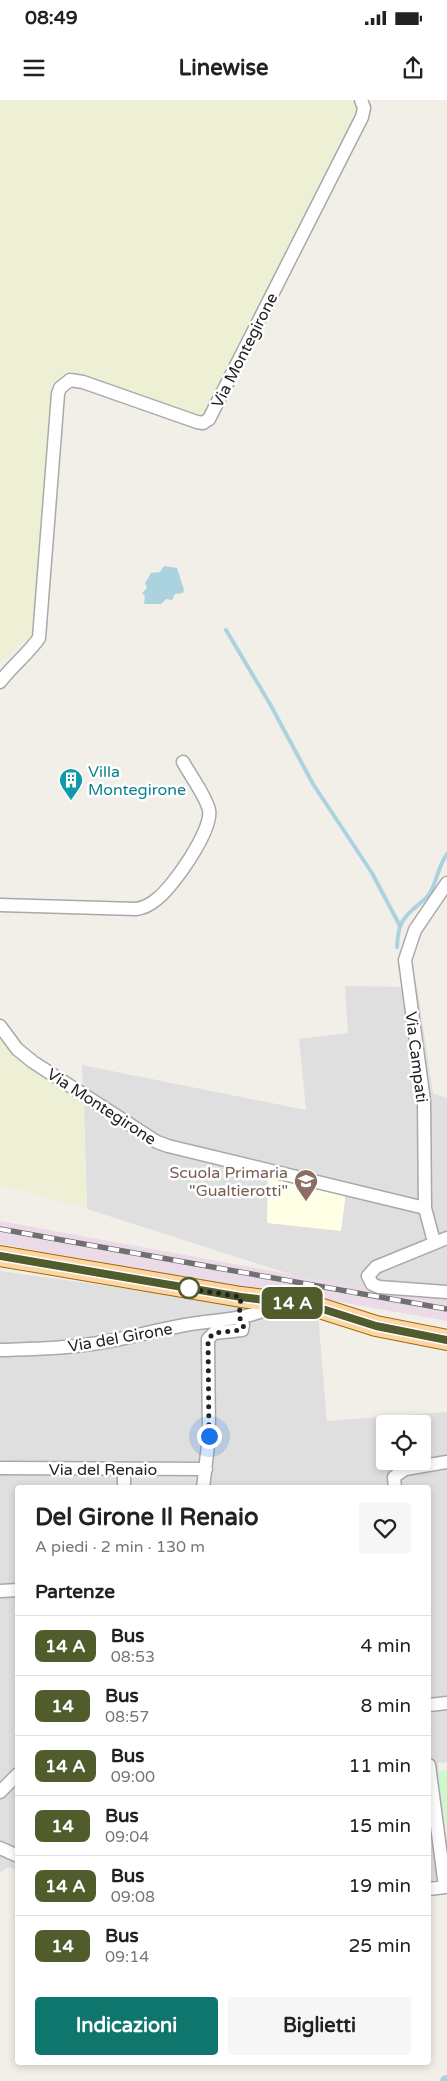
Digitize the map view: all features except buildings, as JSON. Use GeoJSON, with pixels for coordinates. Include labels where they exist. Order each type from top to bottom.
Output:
{"type":"FeatureCollection","features":[{"type":"Feature","properties":{"kind":"main road"},"geometry":{"type":"LineString","coordinates":[[0,1256],[241,1297],[313,1306],[376,1326],[447,1340]]}},
{"type":"Feature","properties":{"kind":"street","name":"Via Montegirone"},"geometry":{"type":"LineString","coordinates":[[0,682],[12,666],[40,638],[58,394],[60,388],[70,380],[83,382],[197,422],[203,423],[209,419],[362,117],[364,108],[361,100]]}},
{"type":"Feature","properties":{"kind":"street"},"geometry":{"type":"LineString","coordinates":[[0,906],[136,909],[144,908],[158,898],[173,882],[200,840],[208,822],[209,810],[183,762]]}},
{"type":"Feature","properties":{"kind":"street","name":"Via Campati"},"geometry":{"type":"LineString","coordinates":[[434,1242],[426,1208],[424,1101],[405,960],[415,930],[447,883]]}},
{"type":"Feature","properties":{"kind":"street","name":"Via Montegirone"},"geometry":{"type":"LineString","coordinates":[[0,1026],[17,1050],[157,1142],[426,1208]]}},
{"type":"Feature","properties":{"kind":"street"},"geometry":{"type":"LineString","coordinates":[[447,1238],[376,1267],[369,1273],[369,1280],[372,1284],[379,1287],[447,1292]]}},
{"type":"Feature","properties":{"kind":"street"},"geometry":{"type":"LineString","coordinates":[[203,1485],[209,1436],[208,1339],[214,1333],[242,1330],[244,1325],[239,1317],[241,1297]]}},
{"type":"Feature","properties":{"kind":"street","name":"Via del Girone"},"geometry":{"type":"LineString","coordinates":[[0,1350],[83,1345],[185,1325],[260,1313],[280,1302]]}},
{"type":"Feature","properties":{"kind":"street"},"geometry":{"type":"LineString","coordinates":[[395,1485],[394,1477],[400,1470],[447,1462]]}},
{"type":"Feature","properties":{"kind":"street","name":"Via del Renaio"},"geometry":{"type":"LineString","coordinates":[[0,1468],[206,1469]]}},
{"type":"Feature","properties":{"kind":"street"},"geometry":{"type":"LineString","coordinates":[[124,1469],[124,1485]]}},
{"type":"Feature","properties":{"kind":"street"},"geometry":{"type":"LineString","coordinates":[[0,1591],[15,1590]]}},
{"type":"Feature","properties":{"kind":"street"},"geometry":{"type":"LineString","coordinates":[[431,1706],[447,1703]]}},
{"type":"Feature","properties":{"kind":"street"},"geometry":{"type":"LineString","coordinates":[[0,1792],[15,1777]]}},
{"type":"Feature","properties":{"kind":"street"},"geometry":{"type":"LineString","coordinates":[[431,1780],[445,1887],[431,1889]]}},
{"type":"Feature","properties":{"kind":"street"},"geometry":{"type":"LineString","coordinates":[[0,1848],[15,1855]]}},
{"type":"Feature","properties":{"kind":"shaded area"},"geometry":{"type":"Polygon","coordinates":[[[0,100],[352,100],[359,112],[274,281],[208,428],[52,381],[33,634],[0,662],[0,100]]]}},
{"type":"Feature","properties":{"kind":"shaded area"},"geometry":{"type":"Polygon","coordinates":[[[345,986],[417,987],[433,1093],[447,1098],[447,1303],[296,1276],[87,1209],[82,1065],[306,1110],[299,1039],[348,1033],[345,986]]]}},
{"type":"Feature","properties":{"kind":"shaded area"},"geometry":{"type":"Polygon","coordinates":[[[0,1027],[84,1101],[87,1209],[0,1185],[0,1027]]]}},
{"type":"Feature","properties":{"kind":"shaded area","name":"Scuola Primaria \"Gualtierotti\""},"geometry":{"type":"Polygon","coordinates":[[[268,1176],[346,1192],[341,1231],[267,1223],[268,1176]]]}},
{"type":"Feature","properties":{"kind":"shaded area"},"geometry":{"type":"Polygon","coordinates":[[[0,1221],[447,1303],[447,1321],[317,1298],[217,1284],[0,1244],[0,1221]]]}},
{"type":"Feature","properties":{"kind":"shaded area"},"geometry":{"type":"Polygon","coordinates":[[[0,1271],[318,1315],[327,1421],[376,1417],[376,1470],[431,1470],[431,1415],[407,1415],[447,1412],[447,1762],[438,1763],[447,1843],[447,1892],[431,1894],[431,1485],[15,1485],[15,1870],[10,1867],[0,1872],[0,1271]]]}},
{"type":"Feature","properties":{"kind":"shaded area"},"geometry":{"type":"Polygon","coordinates":[[[125,1473],[198,1473],[197,1485],[120,1485],[125,1473]]]}},
{"type":"Feature","properties":{"kind":"green space"},"geometry":{"type":"Polygon","coordinates":[[[447,1770],[447,1835],[438,1772],[447,1770]]]}},
{"type":"Feature","properties":{"kind":"water"},"geometry":{"type":"Polygon","coordinates":[[[164,566],[177,568],[184,590],[183,593],[175,594],[172,600],[166,599],[161,604],[144,604],[145,596],[142,593],[147,588],[145,583],[151,573],[160,572],[164,566]]]}},
{"type":"Feature","properties":{"kind":"waterway"},"geometry":{"type":"LineString","coordinates":[[226,630],[270,704],[313,784],[372,873],[400,926]]}},
{"type":"Feature","properties":{"kind":"waterway"},"geometry":{"type":"LineString","coordinates":[[397,947],[398,933],[404,918],[429,895],[447,854]]}},
{"type":"Feature","properties":{"kind":"railway"},"geometry":{"type":"LineString","coordinates":[[0,1229],[447,1309]]}},
{"type":"Feature","properties":{"kind":"bus line"},"geometry":{"type":"LineString","coordinates":[[0,1256],[241,1297],[313,1306],[376,1326],[447,1340]]}},
{"type":"Feature","properties":{"kind":"place","name":"Villa Montegirone"},"geometry":{"type":"Point","coordinates":[71,801]}},
{"type":"Feature","properties":{"kind":"place","name":"Scuola Primaria \"Gualtierotti\""},"geometry":{"type":"Point","coordinates":[306,1202]}},
{"type":"Feature","properties":{"kind":"route"},"geometry":{"type":"LineString","coordinates":[[189,1288],[186,1288],[241,1297],[239,1317],[244,1325],[242,1330],[214,1333],[208,1339],[209,1436]]}}]}
